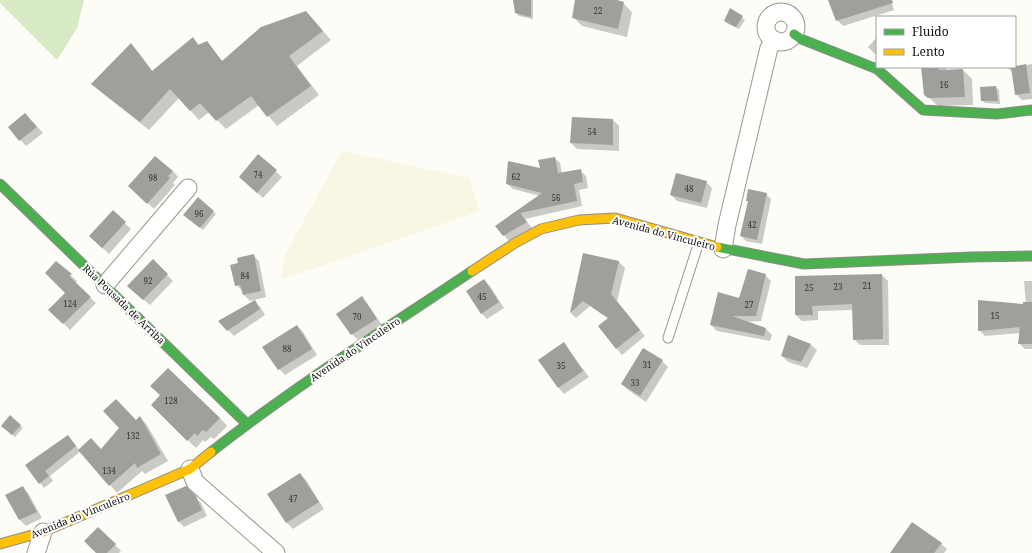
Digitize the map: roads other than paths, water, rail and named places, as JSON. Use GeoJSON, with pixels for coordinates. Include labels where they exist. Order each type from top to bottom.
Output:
{"type":"FeatureCollection","features":[{"type":"Feature","properties":{"kind":"street"},"geometry":{"type":"LineString","coordinates":[[785,6],[795,21],[796,25],[794,34],[791,38],[784,41],[775,40],[768,34],[768,20],[785,6]]}},
{"type":"Feature","properties":{"kind":"street"},"geometry":{"type":"LineString","coordinates":[[794,34],[801,39],[877,69],[923,110],[997,114],[1032,110]]}},
{"type":"Feature","properties":{"kind":"street","name":"Avenida do Vinculeiro"},"geometry":{"type":"LineString","coordinates":[[723,249],[727,225],[769,48],[775,40]]}},
{"type":"Feature","properties":{"kind":"street","name":"Rúa Pousada de Arriba"},"geometry":{"type":"LineString","coordinates":[[0,184],[247,424]]}},
{"type":"Feature","properties":{"kind":"street"},"geometry":{"type":"LineString","coordinates":[[105,285],[188,188]]}},
{"type":"Feature","properties":{"kind":"street","name":"Avenida do Vinculeiro"},"geometry":{"type":"LineString","coordinates":[[0,544],[43,532],[190,470],[247,424],[356,348],[515,243],[541,229],[579,220],[615,218],[723,249],[804,264],[1032,256]]}},
{"type":"Feature","properties":{"kind":"street"},"geometry":{"type":"LineString","coordinates":[[190,470],[195,482],[270,546],[276,553]]}},
{"type":"Feature","properties":{"kind":"street"},"geometry":{"type":"LineString","coordinates":[[36,553],[43,532]]}},
{"type":"Feature","properties":{"kind":"lane"},"geometry":{"type":"LineString","coordinates":[[668,338],[699,242]]}}]}
